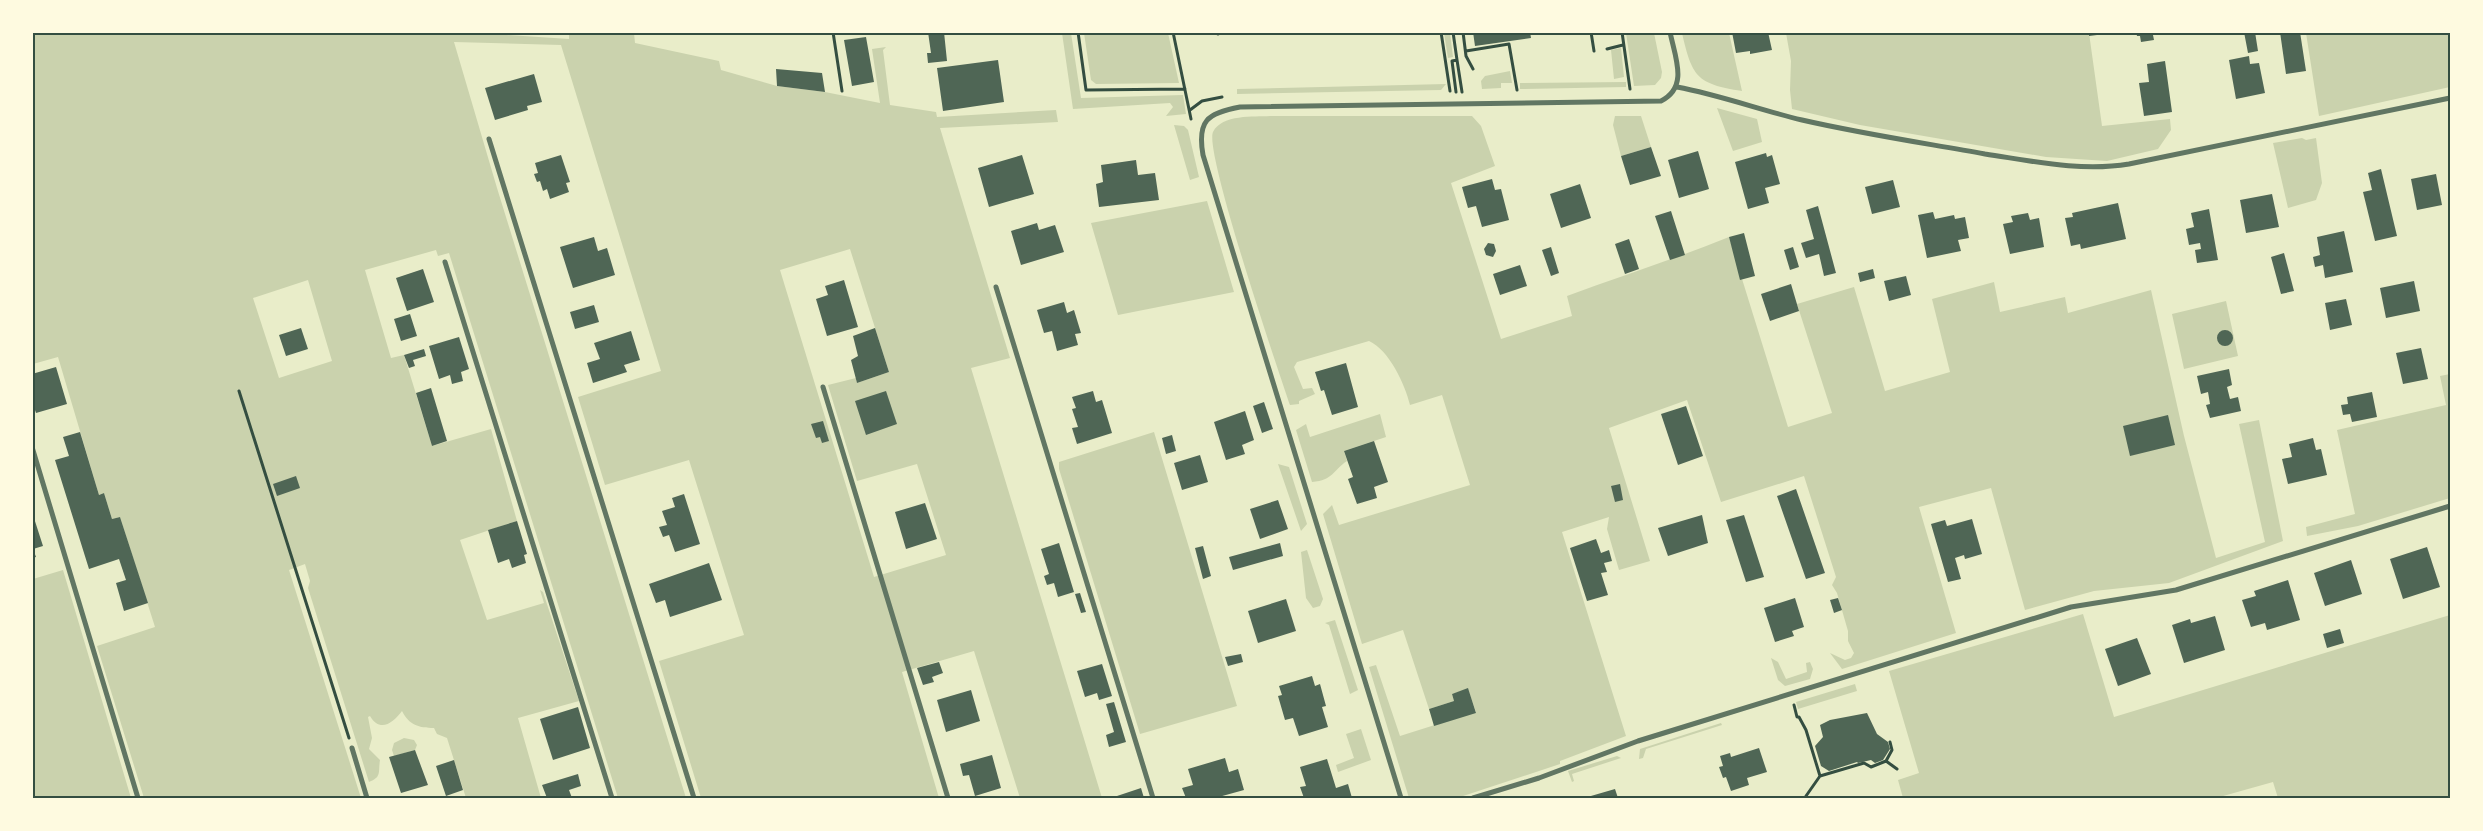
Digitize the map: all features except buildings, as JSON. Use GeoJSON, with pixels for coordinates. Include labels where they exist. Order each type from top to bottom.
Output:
{"type":"FeatureCollection","features":[{"type":"Feature","properties":{"kind":"street"},"geometry":{"type":"LineString","coordinates":[[1401,798],[1203,155],[1200,132],[1211,116],[1221,110],[1240,107],[1651,103],[1666,99],[1677,87],[1679,75],[1670,32]]}},
{"type":"Feature","properties":{"kind":"street"},"geometry":{"type":"LineString","coordinates":[[1677,87],[1707,93],[1799,119],[1858,132],[2052,165],[2107,166],[2129,164],[2450,98]]}},
{"type":"Feature","properties":{"kind":"street"},"geometry":{"type":"LineString","coordinates":[[489,139],[694,798]]}},
{"type":"Feature","properties":{"kind":"street"},"geometry":{"type":"LineString","coordinates":[[445,262],[612,798]]}},
{"type":"Feature","properties":{"kind":"street"},"geometry":{"type":"LineString","coordinates":[[996,286],[1153,798]]}},
{"type":"Feature","properties":{"kind":"street"},"geometry":{"type":"LineString","coordinates":[[823,387],[948,798]]}},
{"type":"Feature","properties":{"kind":"street"},"geometry":{"type":"LineString","coordinates":[[32,447],[138,798]]}},
{"type":"Feature","properties":{"kind":"street"},"geometry":{"type":"LineString","coordinates":[[1473,798],[1539,778],[1638,741],[2071,606],[2176,590],[2450,506]]}},
{"type":"Feature","properties":{"kind":"street"},"geometry":{"type":"LineString","coordinates":[[352,748],[367,798]]}},
{"type":"Feature","properties":{"kind":"path"},"geometry":{"type":"LineString","coordinates":[[833,32],[842,91]]}},
{"type":"Feature","properties":{"kind":"path"},"geometry":{"type":"LineString","coordinates":[[1078,32],[1086,90],[1186,89]]}},
{"type":"Feature","properties":{"kind":"path"},"geometry":{"type":"LineString","coordinates":[[1173,32],[1186,89],[1190,119]]}},
{"type":"Feature","properties":{"kind":"path"},"geometry":{"type":"LineString","coordinates":[[1441,32],[1450,92]]}},
{"type":"Feature","properties":{"kind":"path"},"geometry":{"type":"LineString","coordinates":[[1453,32],[1462,92]]}},
{"type":"Feature","properties":{"kind":"path"},"geometry":{"type":"LineString","coordinates":[[1463,32],[1466,51],[1473,70]]}},
{"type":"Feature","properties":{"kind":"path"},"geometry":{"type":"LineString","coordinates":[[1591,32],[1594,51]]}},
{"type":"Feature","properties":{"kind":"path"},"geometry":{"type":"LineString","coordinates":[[1622,32],[1630,89]]}},
{"type":"Feature","properties":{"kind":"path"},"geometry":{"type":"LineString","coordinates":[[1466,51],[1509,44],[1517,91]]}},
{"type":"Feature","properties":{"kind":"path"},"geometry":{"type":"LineString","coordinates":[[1606,49],[1624,45]]}},
{"type":"Feature","properties":{"kind":"path"},"geometry":{"type":"LineString","coordinates":[[1456,92],[1452,61],[1457,60]]}},
{"type":"Feature","properties":{"kind":"path"},"geometry":{"type":"LineString","coordinates":[[238,391],[258,459],[352,748]]}},
{"type":"Feature","properties":{"kind":"path"},"geometry":{"type":"LineString","coordinates":[[1793,702],[1797,717],[1799,716],[1806,730],[1820,776]]}},
{"type":"Feature","properties":{"kind":"path"},"geometry":{"type":"LineString","coordinates":[[1806,796],[1820,776],[1864,763],[1871,767],[1886,761],[1892,750],[1890,742]]}},
{"type":"Feature","properties":{"kind":"path"},"geometry":{"type":"LineString","coordinates":[[1886,761],[1898,769]]}},
{"type":"Feature","properties":{"kind":"green space"},"geometry":{"type":"Polygon","coordinates":[[[460,32],[569,39],[569,33],[634,33],[635,43],[719,61],[721,70],[777,86],[825,92],[880,103],[872,49],[886,47],[883,50],[890,105],[936,112],[937,117],[1056,110],[1058,122],[940,128],[1010,358],[971,368],[1102,798],[1020,798],[974,651],[902,672],[939,798],[701,798],[659,661],[744,635],[689,460],[605,485],[578,397],[661,371],[561,45],[454,42],[497,188],[686,798],[618,798],[449,253],[438,256],[436,250],[365,270],[391,358],[404,355],[432,446],[491,429],[517,521],[460,540],[487,620],[544,603],[540,590],[543,592],[579,701],[518,718],[541,798],[466,798],[447,738],[437,734],[434,728],[411,723],[402,711],[391,722],[382,725],[374,721],[370,716],[368,717],[372,738],[369,749],[380,760],[378,776],[369,782],[308,588],[310,581],[305,564],[289,570],[361,798],[144,798],[97,646],[155,627],[120,517],[112,519],[104,493],[99,495],[58,357],[33,364],[33,33],[460,32]],[[850,249],[780,270],[874,577],[946,555],[917,464],[857,481],[828,385],[856,378],[857,383],[889,372],[850,249]],[[308,280],[253,298],[279,378],[332,361],[308,280]]]}},
{"type":"Feature","properties":{"kind":"green space"},"geometry":{"type":"Polygon","coordinates":[[[1062,33],[1071,33],[1081,98],[1183,95],[1186,114],[1166,116],[1173,107],[1170,103],[1073,109],[1062,33]]]}},
{"type":"Feature","properties":{"kind":"green space"},"geometry":{"type":"Polygon","coordinates":[[[1084,33],[1168,33],[1179,83],[1096,84],[1091,80],[1084,33]]]}},
{"type":"Feature","properties":{"kind":"green space"},"geometry":{"type":"Polygon","coordinates":[[[1444,33],[1450,33],[1453,57],[1448,58],[1444,33]]]}},
{"type":"Feature","properties":{"kind":"green space"},"geometry":{"type":"Polygon","coordinates":[[[1626,33],[1654,33],[1662,72],[1661,78],[1655,85],[1634,86],[1626,33]]]}},
{"type":"Feature","properties":{"kind":"green space"},"geometry":{"type":"Polygon","coordinates":[[[1682,33],[1729,33],[1742,91],[1715,85],[1698,76],[1689,59],[1682,33]]]}},
{"type":"Feature","properties":{"kind":"green space"},"geometry":{"type":"Polygon","coordinates":[[[1786,33],[2089,33],[2102,126],[2170,119],[2171,130],[2158,149],[2107,161],[2046,157],[1860,125],[1792,109],[1790,90],[1791,61],[1786,33]]]}},
{"type":"Feature","properties":{"kind":"green space"},"geometry":{"type":"Polygon","coordinates":[[[2306,33],[2450,33],[2450,87],[2319,116],[2306,33]]]}},
{"type":"Feature","properties":{"kind":"green space"},"geometry":{"type":"Polygon","coordinates":[[[1621,48],[1624,77],[1614,79],[1611,50],[1621,48]]]}},
{"type":"Feature","properties":{"kind":"green space"},"geometry":{"type":"Polygon","coordinates":[[[1510,71],[1512,83],[1501,83],[1501,88],[1482,89],[1481,81],[1485,76],[1510,71]]]}},
{"type":"Feature","properties":{"kind":"green space"},"geometry":{"type":"Polygon","coordinates":[[[1626,82],[1626,87],[1520,89],[1520,83],[1626,82]]]}},
{"type":"Feature","properties":{"kind":"green space"},"geometry":{"type":"Polygon","coordinates":[[[1446,84],[1441,90],[1237,94],[1237,89],[1446,84]]]}},
{"type":"Feature","properties":{"kind":"green space"},"geometry":{"type":"Polygon","coordinates":[[[1717,108],[1757,119],[1762,142],[1733,151],[1717,108]]]}},
{"type":"Feature","properties":{"kind":"green space"},"geometry":{"type":"Polygon","coordinates":[[[1270,116],[1472,116],[1481,126],[1495,166],[1451,183],[1501,339],[1572,316],[1567,296],[1729,237],[1788,427],[1832,413],[1797,304],[1854,287],[1885,391],[1950,372],[1932,299],[1994,282],[2000,312],[2065,297],[2068,313],[2151,290],[2184,436],[2216,558],[2265,542],[2239,424],[2259,420],[2283,541],[2169,583],[2094,591],[2025,610],[1991,488],[1919,507],[1956,633],[1842,669],[1830,653],[1845,660],[1851,658],[1854,653],[1848,641],[1848,631],[1837,593],[1832,585],[1836,577],[1804,476],[1721,502],[1687,400],[1609,428],[1650,561],[1619,570],[1607,529],[1609,517],[1562,532],[1626,736],[1560,761],[1560,764],[1457,798],[1409,798],[1369,667],[1376,665],[1400,736],[1476,712],[1468,689],[1452,694],[1454,701],[1429,709],[1403,630],[1362,644],[1323,514],[1332,505],[1339,525],[1470,485],[1442,395],[1410,405],[1395,368],[1383,352],[1369,341],[1297,362],[1294,367],[1303,389],[1312,388],[1315,394],[1299,401],[1299,404],[1290,405],[1230,218],[1213,148],[1213,132],[1223,122],[1231,119],[1270,116]]]}},
{"type":"Feature","properties":{"kind":"green space"},"geometry":{"type":"Polygon","coordinates":[[[1615,116],[1641,116],[1651,147],[1621,156],[1613,125],[1615,116]]]}},
{"type":"Feature","properties":{"kind":"green space"},"geometry":{"type":"Polygon","coordinates":[[[1174,125],[1184,126],[1188,130],[1199,177],[1190,180],[1174,125]]]}},
{"type":"Feature","properties":{"kind":"green space"},"geometry":{"type":"Polygon","coordinates":[[[2302,138],[2306,140],[2316,138],[2322,183],[2316,200],[2288,208],[2273,143],[2302,138]]]}},
{"type":"Feature","properties":{"kind":"green space"},"geometry":{"type":"Polygon","coordinates":[[[1207,201],[1234,292],[1118,315],[1091,223],[1207,201]]]}},
{"type":"Feature","properties":{"kind":"green space"},"geometry":{"type":"Polygon","coordinates":[[[2226,301],[2238,356],[2184,369],[2172,314],[2226,301]]]}},
{"type":"Feature","properties":{"kind":"green space"},"geometry":{"type":"Polygon","coordinates":[[[2450,374],[2450,498],[2358,526],[2307,536],[2306,527],[2355,514],[2337,430],[2446,405],[2440,376],[2450,374]]]}},
{"type":"Feature","properties":{"kind":"green space"},"geometry":{"type":"Polygon","coordinates":[[[1380,414],[1386,437],[1344,451],[1347,461],[1329,477],[1312,482],[1296,430],[1306,424],[1310,437],[1380,414]]]}},
{"type":"Feature","properties":{"kind":"green space"},"geometry":{"type":"Polygon","coordinates":[[[1154,432],[1237,706],[1140,734],[1059,469],[1059,462],[1154,432]]]}},
{"type":"Feature","properties":{"kind":"green space"},"geometry":{"type":"Polygon","coordinates":[[[1278,464],[1289,467],[1307,524],[1301,531],[1278,464]]]}},
{"type":"Feature","properties":{"kind":"green space"},"geometry":{"type":"Polygon","coordinates":[[[1307,550],[1323,599],[1320,606],[1313,608],[1306,598],[1301,552],[1307,550]]]}},
{"type":"Feature","properties":{"kind":"green space"},"geometry":{"type":"Polygon","coordinates":[[[63,570],[131,798],[33,798],[33,579],[63,570]]]}},
{"type":"Feature","properties":{"kind":"green space"},"geometry":{"type":"Polygon","coordinates":[[[2083,614],[2114,717],[2450,615],[2450,798],[2278,798],[2273,782],[2216,798],[1903,798],[1898,780],[1919,773],[1889,671],[2083,614]]]}},
{"type":"Feature","properties":{"kind":"green space"},"geometry":{"type":"Polygon","coordinates":[[[1335,620],[1358,690],[1350,694],[1329,625],[1325,623],[1335,620]]]}},
{"type":"Feature","properties":{"kind":"green space"},"geometry":{"type":"Polygon","coordinates":[[[1771,658],[1778,662],[1786,679],[1807,672],[1806,663],[1810,662],[1813,669],[1810,679],[1785,686],[1778,680],[1771,658]]]}},
{"type":"Feature","properties":{"kind":"green space"},"geometry":{"type":"Polygon","coordinates":[[[1855,684],[1857,691],[1798,709],[1796,702],[1855,684]]]}},
{"type":"Feature","properties":{"kind":"green space"},"geometry":{"type":"Polygon","coordinates":[[[1721,723],[1722,725],[1646,749],[1643,758],[1639,759],[1640,749],[1721,723]]]}},
{"type":"Feature","properties":{"kind":"green space"},"geometry":{"type":"Polygon","coordinates":[[[1361,729],[1371,760],[1338,772],[1336,765],[1354,758],[1346,734],[1361,729]]]}},
{"type":"Feature","properties":{"kind":"green space"},"geometry":{"type":"Polygon","coordinates":[[[404,738],[414,740],[417,745],[415,750],[394,756],[392,750],[394,743],[404,738]]]}},
{"type":"Feature","properties":{"kind":"green space"},"geometry":{"type":"Polygon","coordinates":[[[1617,756],[1621,758],[1572,774],[1574,781],[1572,782],[1568,771],[1617,756]]]}}]}
